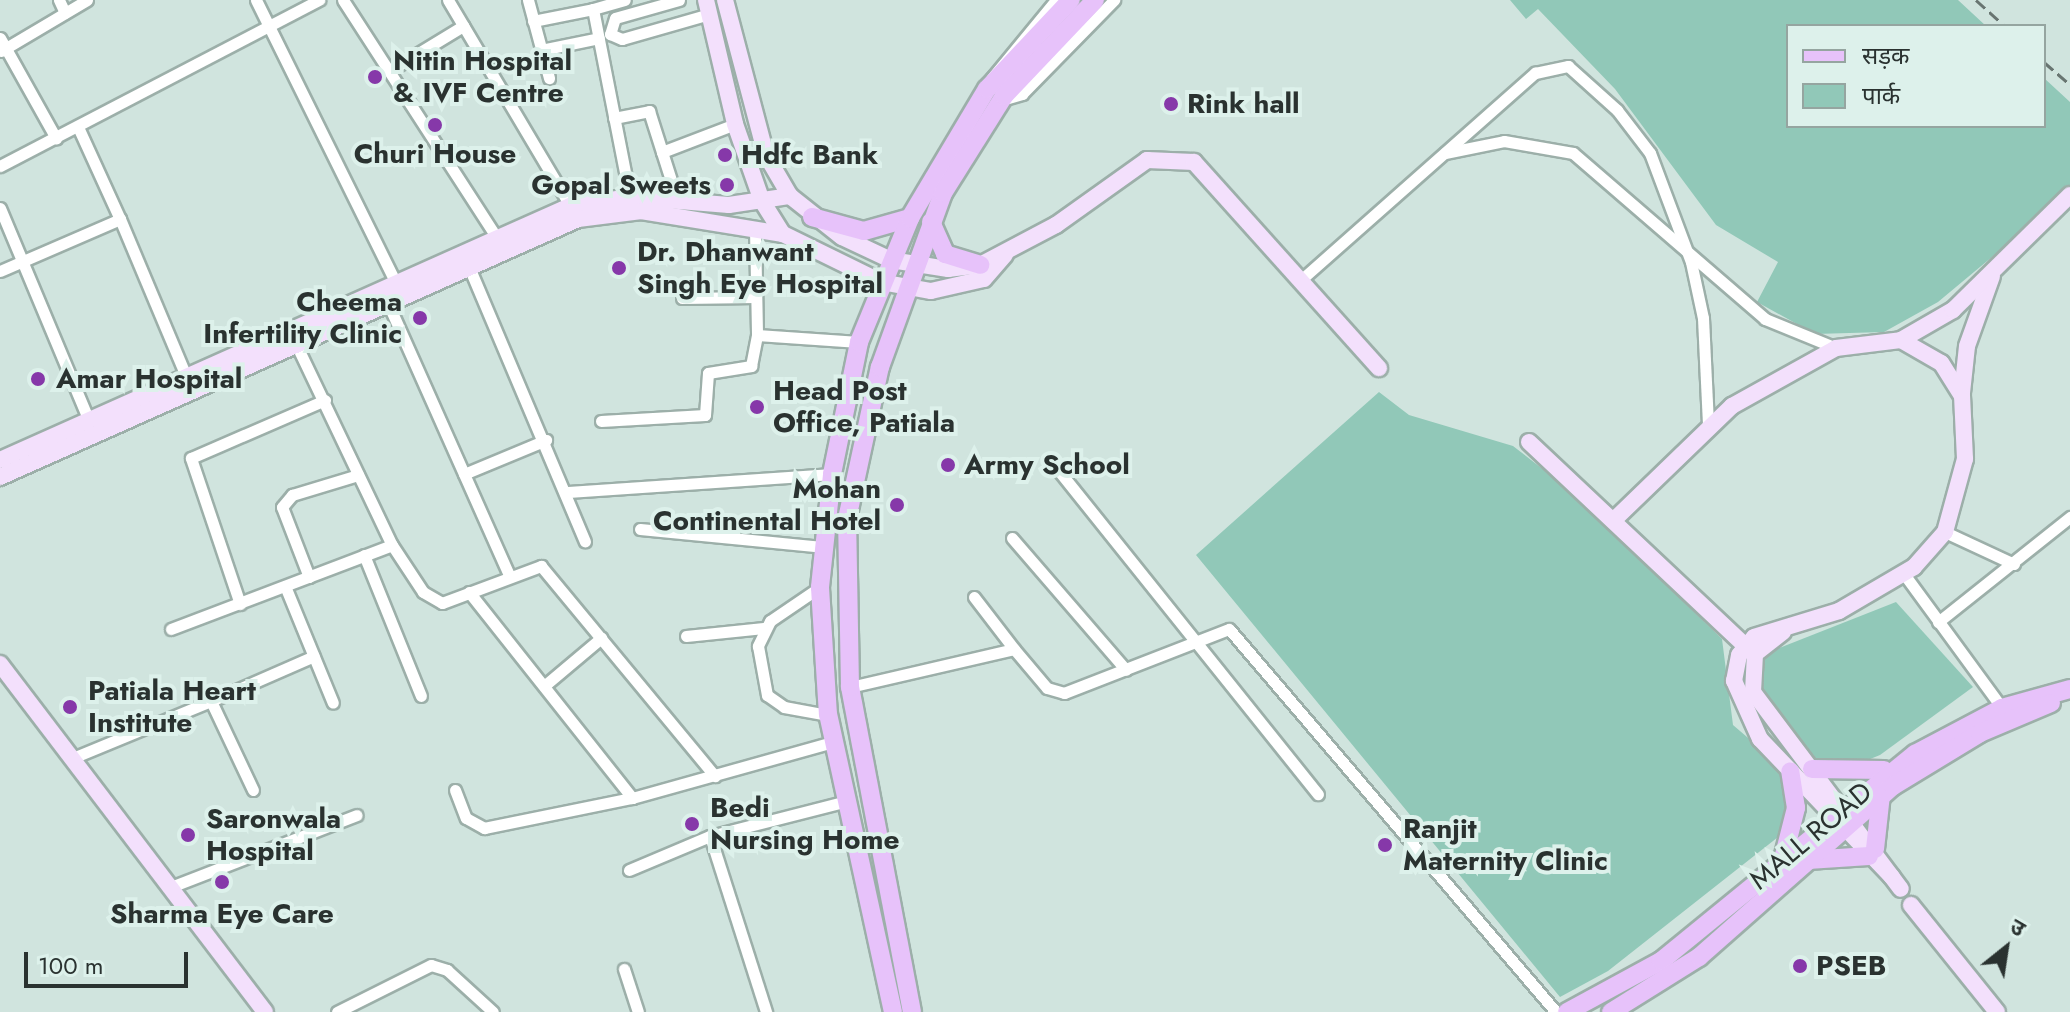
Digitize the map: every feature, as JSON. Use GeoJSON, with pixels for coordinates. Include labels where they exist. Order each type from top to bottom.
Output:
{"type":"FeatureCollection","features":[{"type":"Feature","properties":{"kind":"main road"},"geometry":{"type":"LineString","coordinates":[[725,0],[766,155],[790,196],[812,217],[891,260],[916,265],[980,265],[1005,255]]}},
{"type":"Feature","properties":{"kind":"main road"},"geometry":{"type":"LineString","coordinates":[[893,1012],[828,715],[820,587],[832,474],[859,342],[881,282],[910,218],[994,94],[1071,0]]}},
{"type":"Feature","properties":{"kind":"main road"},"geometry":{"type":"LineString","coordinates":[[912,1012],[850,687],[847,519],[880,367],[931,222],[994,94],[1095,0]]}},
{"type":"Feature","properties":{"kind":"main road"},"geometry":{"type":"LineString","coordinates":[[707,7],[735,124],[762,201],[783,234]]}},
{"type":"Feature","properties":{"kind":"main road"},"geometry":{"type":"LineString","coordinates":[[0,460],[187,378],[486,260],[574,213],[641,211],[783,234],[881,282],[907,287],[967,287],[1005,255],[1137,166],[1167,157],[1194,162],[1212,177],[1379,368]]}},
{"type":"Feature","properties":{"kind":"main road"},"geometry":{"type":"LineString","coordinates":[[0,477],[296,344],[396,283],[498,240],[630,197],[678,202],[762,201],[790,196]]}},
{"type":"Feature","properties":{"kind":"main road"},"geometry":{"type":"LineString","coordinates":[[1615,519],[1708,423],[1836,348],[1901,340],[1953,310],[2068,203]]}},
{"type":"Feature","properties":{"kind":"main road"},"geometry":{"type":"LineString","coordinates":[[812,217],[864,231],[910,218]]}},
{"type":"Feature","properties":{"kind":"main road"},"geometry":{"type":"LineString","coordinates":[[931,222],[945,254],[980,265]]}},
{"type":"Feature","properties":{"kind":"main road"},"geometry":{"type":"LineString","coordinates":[[1897,883],[1842,818],[1790,771],[1752,728],[1736,696],[1734,666],[1750,650],[1783,632],[1904,574],[1945,532],[1965,459],[1962,396],[1967,346],[1993,271]]}},
{"type":"Feature","properties":{"kind":"main road"},"geometry":{"type":"LineString","coordinates":[[1901,340],[1941,363],[1962,396]]}},
{"type":"Feature","properties":{"kind":"main road"},"geometry":{"type":"LineString","coordinates":[[1529,442],[1615,519],[1750,650],[1753,692],[1812,769],[1842,818]]}},
{"type":"Feature","properties":{"kind":"main road"},"geometry":{"type":"LineString","coordinates":[[0,664],[75,757],[265,1012]]}},
{"type":"Feature","properties":{"kind":"main road","name":"MALL ROAD"},"geometry":{"type":"LineString","coordinates":[[1611,1012],[1699,957],[1808,860],[1842,818],[1898,766],[2002,708],[2070,689]]}},
{"type":"Feature","properties":{"kind":"main road","name":"MALL ROAD"},"geometry":{"type":"LineString","coordinates":[[1567,1012],[1661,961],[1783,858],[1842,818],[1980,733],[2070,701]]}},
{"type":"Feature","properties":{"kind":"main road"},"geometry":{"type":"LineString","coordinates":[[1812,769],[1862,774],[1898,766]]}},
{"type":"Feature","properties":{"kind":"main road"},"geometry":{"type":"LineString","coordinates":[[1783,858],[1796,808],[1790,771]]}},
{"type":"Feature","properties":{"kind":"main road"},"geometry":{"type":"LineString","coordinates":[[1872,853],[1881,795]]}},
{"type":"Feature","properties":{"kind":"main road"},"geometry":{"type":"LineString","coordinates":[[1808,860],[1872,853]]}},
{"type":"Feature","properties":{"kind":"main road"},"geometry":{"type":"LineString","coordinates":[[1911,905],[1995,1011]]}},
{"type":"Feature","properties":{"kind":"street"},"geometry":{"type":"LineString","coordinates":[[59,0],[65,13]]}},
{"type":"Feature","properties":{"kind":"street"},"geometry":{"type":"LineString","coordinates":[[56,138],[2,46],[87,0]]}},
{"type":"Feature","properties":{"kind":"street"},"geometry":{"type":"LineString","coordinates":[[256,0],[396,283]]}},
{"type":"Feature","properties":{"kind":"street"},"geometry":{"type":"LineString","coordinates":[[0,166],[319,0]]}},
{"type":"Feature","properties":{"kind":"street"},"geometry":{"type":"LineString","coordinates":[[343,0],[498,240]]}},
{"type":"Feature","properties":{"kind":"street"},"geometry":{"type":"LineString","coordinates":[[448,0],[574,213]]}},
{"type":"Feature","properties":{"kind":"street"},"geometry":{"type":"LineString","coordinates":[[528,0],[549,78]]}},
{"type":"Feature","properties":{"kind":"street"},"geometry":{"type":"LineString","coordinates":[[533,21],[625,0]]}},
{"type":"Feature","properties":{"kind":"street"},"geometry":{"type":"LineString","coordinates":[[679,0],[615,18],[610,34],[622,39],[707,7]]}},
{"type":"Feature","properties":{"kind":"street"},"geometry":{"type":"LineString","coordinates":[[1056,0],[1007,51],[994,94],[1022,94],[1114,0]]}},
{"type":"Feature","properties":{"kind":"street"},"geometry":{"type":"LineString","coordinates":[[593,9],[630,197]]}},
{"type":"Feature","properties":{"kind":"street"},"geometry":{"type":"LineString","coordinates":[[389,71],[463,26]]}},
{"type":"Feature","properties":{"kind":"street"},"geometry":{"type":"LineString","coordinates":[[541,50],[599,38]]}},
{"type":"Feature","properties":{"kind":"street"},"geometry":{"type":"LineString","coordinates":[[1303,278],[1535,73],[1568,66],[1641,138],[1691,262],[1706,337],[1708,423]]}},
{"type":"Feature","properties":{"kind":"street"},"geometry":{"type":"LineString","coordinates":[[614,118],[649,111],[678,202]]}},
{"type":"Feature","properties":{"kind":"street"},"geometry":{"type":"LineString","coordinates":[[662,152],[735,124]]}},
{"type":"Feature","properties":{"kind":"street"},"geometry":{"type":"LineString","coordinates":[[78,127],[187,378]]}},
{"type":"Feature","properties":{"kind":"street"},"geometry":{"type":"LineString","coordinates":[[1440,154],[1504,141],[1573,153],[1691,262],[1779,328],[1836,348]]}},
{"type":"Feature","properties":{"kind":"street"},"geometry":{"type":"LineString","coordinates":[[0,208],[89,421]]}},
{"type":"Feature","properties":{"kind":"street"},"geometry":{"type":"LineString","coordinates":[[0,271],[120,219]]}},
{"type":"Feature","properties":{"kind":"street"},"geometry":{"type":"LineString","coordinates":[[601,421],[705,415],[708,373],[751,366],[757,335],[755,229]]}},
{"type":"Feature","properties":{"kind":"street"},"geometry":{"type":"LineString","coordinates":[[469,267],[546,440],[585,541]]}},
{"type":"Feature","properties":{"kind":"street"},"geometry":{"type":"LineString","coordinates":[[682,298],[756,297]]}},
{"type":"Feature","properties":{"kind":"street"},"geometry":{"type":"LineString","coordinates":[[387,301],[509,575]]}},
{"type":"Feature","properties":{"kind":"street"},"geometry":{"type":"LineString","coordinates":[[757,335],[859,342]]}},
{"type":"Feature","properties":{"kind":"street"},"geometry":{"type":"LineString","coordinates":[[296,344],[392,545],[433,600],[469,592],[535,565],[548,570],[715,776]]}},
{"type":"Feature","properties":{"kind":"street"},"geometry":{"type":"LineString","coordinates":[[240,604],[191,458],[325,400]]}},
{"type":"Feature","properties":{"kind":"street"},"geometry":{"type":"LineString","coordinates":[[464,474],[546,440]]}},
{"type":"Feature","properties":{"kind":"street"},"geometry":{"type":"LineString","coordinates":[[1051,461],[1318,794]]}},
{"type":"Feature","properties":{"kind":"street"},"geometry":{"type":"LineString","coordinates":[[568,492],[832,474]]}},
{"type":"Feature","properties":{"kind":"street"},"geometry":{"type":"LineString","coordinates":[[309,577],[282,507],[292,495],[358,475]]}},
{"type":"Feature","properties":{"kind":"street"},"geometry":{"type":"LineString","coordinates":[[1938,622],[2070,517]]}},
{"type":"Feature","properties":{"kind":"street"},"geometry":{"type":"LineString","coordinates":[[640,529],[822,547]]}},
{"type":"Feature","properties":{"kind":"street"},"geometry":{"type":"LineString","coordinates":[[1945,532],[2014,564]]}},
{"type":"Feature","properties":{"kind":"street"},"geometry":{"type":"LineString","coordinates":[[1012,538],[1126,670]]}},
{"type":"Feature","properties":{"kind":"street"},"geometry":{"type":"LineString","coordinates":[[171,629],[392,545]]}},
{"type":"Feature","properties":{"kind":"street"},"geometry":{"type":"LineString","coordinates":[[364,555],[421,696]]}},
{"type":"Feature","properties":{"kind":"street"},"geometry":{"type":"LineString","coordinates":[[1904,574],[2002,708]]}},
{"type":"Feature","properties":{"kind":"street"},"geometry":{"type":"LineString","coordinates":[[285,586],[333,703]]}},
{"type":"Feature","properties":{"kind":"street"},"geometry":{"type":"LineString","coordinates":[[686,636],[764,628],[820,587]]}},
{"type":"Feature","properties":{"kind":"street"},"geometry":{"type":"LineString","coordinates":[[469,592],[632,798]]}},
{"type":"Feature","properties":{"kind":"street"},"geometry":{"type":"LineString","coordinates":[[974,597],[1014,649],[1058,693],[1126,670],[1223,627],[1236,635],[1556,1012]]}},
{"type":"Feature","properties":{"kind":"street"},"geometry":{"type":"LineString","coordinates":[[764,628],[758,646],[767,695],[784,707],[828,715]]}},
{"type":"Feature","properties":{"kind":"street"},"geometry":{"type":"LineString","coordinates":[[544,686],[601,638]]}},
{"type":"Feature","properties":{"kind":"street"},"geometry":{"type":"LineString","coordinates":[[850,687],[1014,649]]}},
{"type":"Feature","properties":{"kind":"street"},"geometry":{"type":"LineString","coordinates":[[75,757],[314,656]]}},
{"type":"Feature","properties":{"kind":"street"},"geometry":{"type":"LineString","coordinates":[[211,701],[253,790]]}},
{"type":"Feature","properties":{"kind":"street"},"geometry":{"type":"LineString","coordinates":[[455,790],[466,818],[484,828],[632,798],[832,742]]}},
{"type":"Feature","properties":{"kind":"street"},"geometry":{"type":"LineString","coordinates":[[629,870],[710,836],[847,801]]}},
{"type":"Feature","properties":{"kind":"street"},"geometry":{"type":"LineString","coordinates":[[171,887],[357,815]]}},
{"type":"Feature","properties":{"kind":"street"},"geometry":{"type":"LineString","coordinates":[[710,836],[766,1012]]}},
{"type":"Feature","properties":{"kind":"street"},"geometry":{"type":"LineString","coordinates":[[337,1012],[431,965],[447,970],[493,1012]]}},
{"type":"Feature","properties":{"kind":"street"},"geometry":{"type":"LineString","coordinates":[[624,969],[638,1012]]}},
{"type":"Feature","properties":{"kind":"green space"},"geometry":{"type":"Polygon","coordinates":[[[1510,0],[1958,0],[1984,24],[1786,24],[1786,128],[2046,128],[2046,80],[2070,102],[2070,192],[1938,302],[1884,332],[1815,334],[1757,302],[1778,262],[1716,225],[1615,89],[1538,9],[1526,19],[1510,0]]]}},
{"type":"Feature","properties":{"kind":"green space"},"geometry":{"type":"Polygon","coordinates":[[[1379,392],[1409,415],[1513,446],[1567,488],[1722,639],[1733,725],[1782,767],[1790,789],[1787,830],[1608,971],[1560,997],[1196,555],[1379,392]]]}},
{"type":"Feature","properties":{"kind":"green space"},"geometry":{"type":"Polygon","coordinates":[[[1896,602],[1973,687],[1880,755],[1843,770],[1819,764],[1781,723],[1763,690],[1764,654],[1896,602]]]}},
{"type":"Feature","properties":{"kind":"railway"},"geometry":{"type":"LineString","coordinates":[[1976,0],[2003,24]]}},
{"type":"Feature","properties":{"kind":"railway"},"geometry":{"type":"LineString","coordinates":[[2046,64],[2070,85]]}},
{"type":"Feature","properties":{"kind":"place","name":"Nitin Hospital & IVF Centre"},"geometry":{"type":"Point","coordinates":[375,77]}},
{"type":"Feature","properties":{"kind":"place","name":"Rink hall"},"geometry":{"type":"Point","coordinates":[1171,104]}},
{"type":"Feature","properties":{"kind":"place","name":"Churi House"},"geometry":{"type":"Point","coordinates":[435,125]}},
{"type":"Feature","properties":{"kind":"place","name":"Hdfc Bank"},"geometry":{"type":"Point","coordinates":[725,155]}},
{"type":"Feature","properties":{"kind":"place","name":"Gopal Sweets"},"geometry":{"type":"Point","coordinates":[727,185]}},
{"type":"Feature","properties":{"kind":"place","name":"Dr. Dhanwant Singh Eye Hospital"},"geometry":{"type":"Point","coordinates":[619,268]}},
{"type":"Feature","properties":{"kind":"place","name":"Cheema Infertility Clinic"},"geometry":{"type":"Point","coordinates":[420,318]}},
{"type":"Feature","properties":{"kind":"place","name":"Amar Hospital"},"geometry":{"type":"Point","coordinates":[38,379]}},
{"type":"Feature","properties":{"kind":"place","name":"Head Post Office, Patiala"},"geometry":{"type":"Point","coordinates":[757,407]}},
{"type":"Feature","properties":{"kind":"place","name":"Army School"},"geometry":{"type":"Point","coordinates":[948,465]}},
{"type":"Feature","properties":{"kind":"place","name":"Mohan Continental Hotel"},"geometry":{"type":"Point","coordinates":[897,505]}},
{"type":"Feature","properties":{"kind":"place","name":"Patiala Heart Institute"},"geometry":{"type":"Point","coordinates":[70,707]}},
{"type":"Feature","properties":{"kind":"place","name":"Bedi Nursing Home"},"geometry":{"type":"Point","coordinates":[692,824]}},
{"type":"Feature","properties":{"kind":"place","name":"Saronwala Hospital"},"geometry":{"type":"Point","coordinates":[188,835]}},
{"type":"Feature","properties":{"kind":"place","name":"Ranjit Maternity Clinic"},"geometry":{"type":"Point","coordinates":[1385,845]}},
{"type":"Feature","properties":{"kind":"place","name":"Sharma Eye Care"},"geometry":{"type":"Point","coordinates":[222,882]}},
{"type":"Feature","properties":{"kind":"place","name":"PSEB"},"geometry":{"type":"Point","coordinates":[1800,966]}}]}
